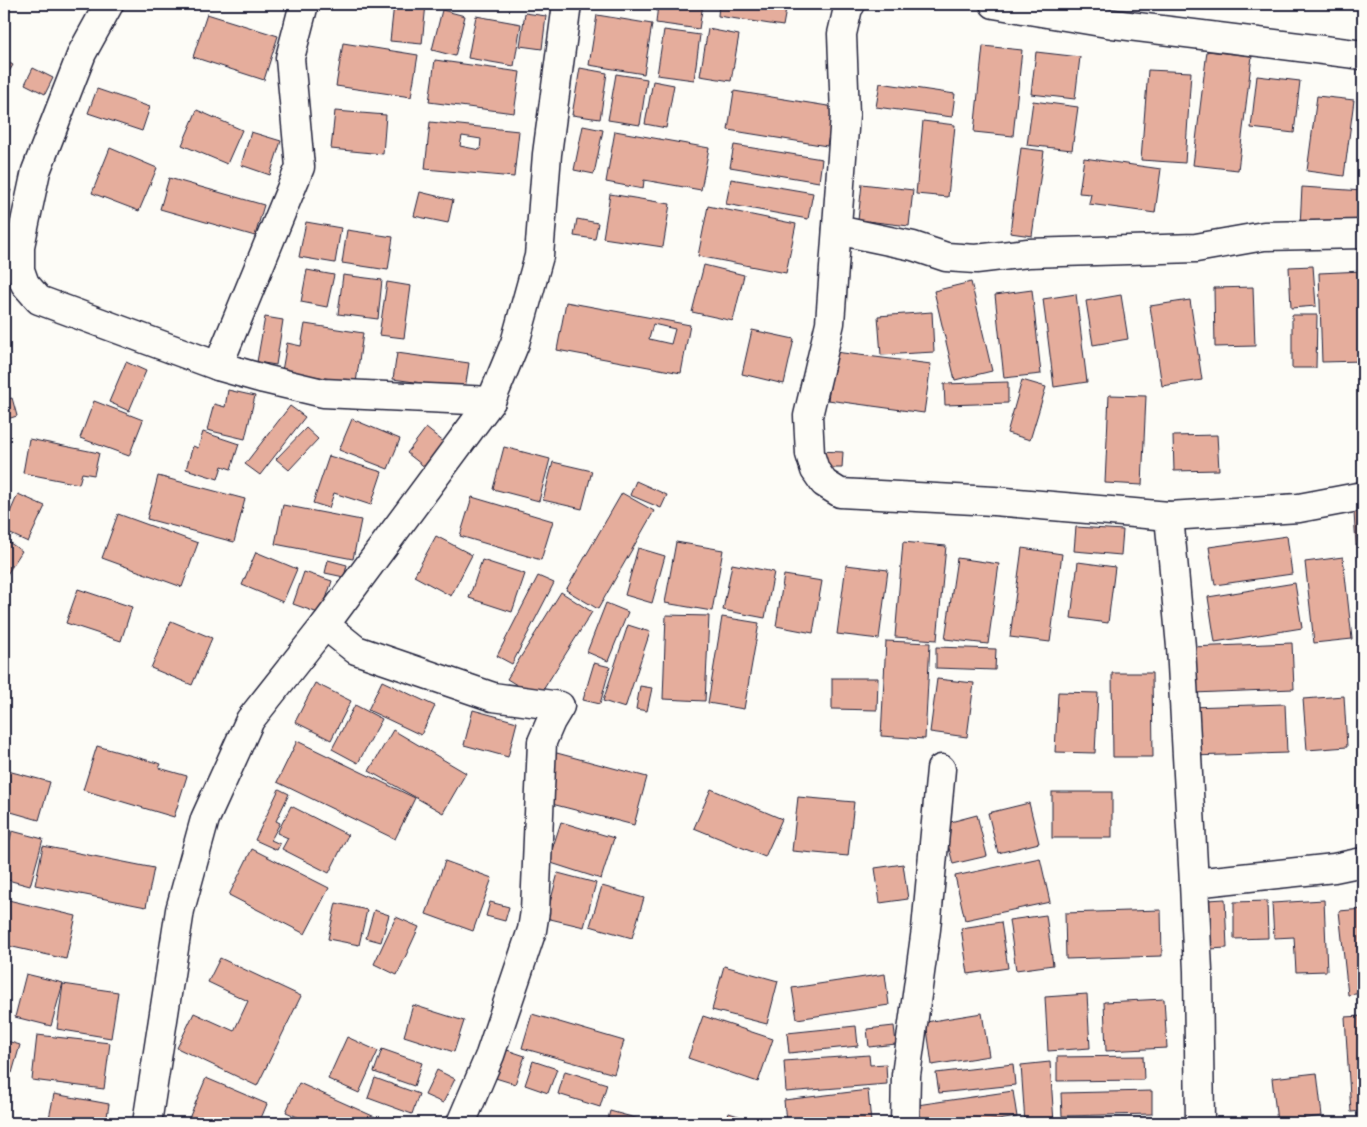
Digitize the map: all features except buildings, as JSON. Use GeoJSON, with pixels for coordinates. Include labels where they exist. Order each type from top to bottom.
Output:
{"type":"FeatureCollection","features":[{"type":"Feature","properties":{"kind":"street"},"geometry":{"type":"LineString","coordinates":[[109,4],[82,53],[36,171],[20,246],[20,270],[25,284],[39,300],[218,366],[324,393],[491,401]]}},
{"type":"Feature","properties":{"kind":"street"},"geometry":{"type":"LineString","coordinates":[[218,366],[300,167],[290,58],[304,4]]}},
{"type":"Feature","properties":{"kind":"street"},"geometry":{"type":"LineString","coordinates":[[147,1123],[180,910],[205,819],[250,720],[325,625],[491,401],[515,343],[539,256],[546,154],[567,4]]}},
{"type":"Feature","properties":{"kind":"street"},"geometry":{"type":"LineString","coordinates":[[851,4],[848,8],[842,34],[846,115],[830,323],[808,416],[810,454],[815,470],[824,484],[840,493],[994,501],[1169,516],[1299,508],[1363,496]]}},
{"type":"Feature","properties":{"kind":"street"},"geometry":{"type":"LineString","coordinates":[[994,4],[1113,24],[1363,55]]}},
{"type":"Feature","properties":{"kind":"street"},"geometry":{"type":"LineString","coordinates":[[837,230],[913,246],[946,257],[976,259],[1028,253],[1196,248],[1264,236],[1363,234]]}},
{"type":"Feature","properties":{"kind":"street"},"geometry":{"type":"LineString","coordinates":[[1169,516],[1182,647],[1198,971],[1200,1123]]}},
{"type":"Feature","properties":{"kind":"street"},"geometry":{"type":"LineString","coordinates":[[325,625],[356,650],[492,697],[560,706],[542,742],[535,911],[532,930],[490,1055],[461,1123]]}},
{"type":"Feature","properties":{"kind":"street"},"geometry":{"type":"LineString","coordinates":[[906,1123],[906,1075],[926,929],[941,769]]}},
{"type":"Feature","properties":{"kind":"street"},"geometry":{"type":"LineString","coordinates":[[1194,883],[1334,868],[1363,862]]}}]}
